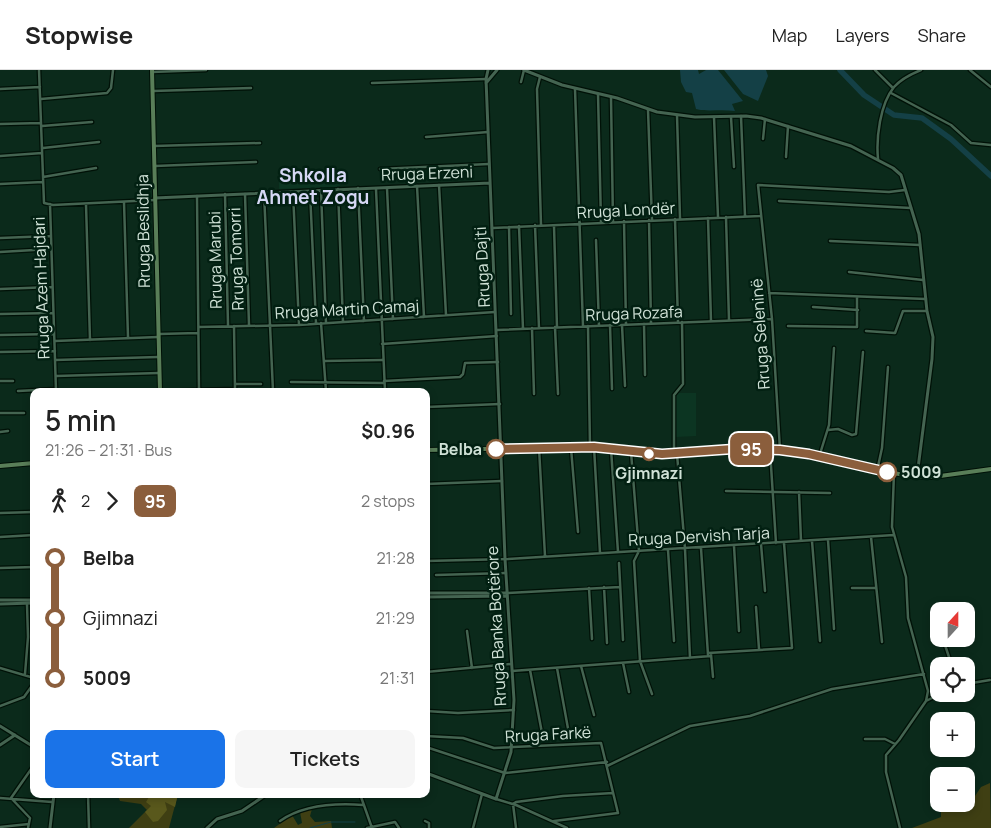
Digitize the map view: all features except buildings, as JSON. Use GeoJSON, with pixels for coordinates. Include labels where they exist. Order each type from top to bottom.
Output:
{"type":"FeatureCollection","features":[{"type":"Feature","properties":{"kind":"main road","name":"Rruga Beslidhja"},"geometry":{"type":"LineString","coordinates":[[152,71],[160,388]]}},
{"type":"Feature","properties":{"kind":"main road"},"geometry":{"type":"LineString","coordinates":[[430,450],[592,447],[631,452],[675,454],[733,449],[780,450],[876,471],[917,476],[941,476],[991,469]]}},
{"type":"Feature","properties":{"kind":"main road"},"geometry":{"type":"LineString","coordinates":[[0,466],[30,463]]}},
{"type":"Feature","properties":{"kind":"street","name":"Rruga Azem Hajdari"},"geometry":{"type":"LineString","coordinates":[[39,70],[43,202],[50,204],[56,388]]}},
{"type":"Feature","properties":{"kind":"street"},"geometry":{"type":"LineString","coordinates":[[40,99],[107,94],[111,88],[113,70]]}},
{"type":"Feature","properties":{"kind":"street"},"geometry":{"type":"LineString","coordinates":[[152,71],[206,70]]}},
{"type":"Feature","properties":{"kind":"street"},"geometry":{"type":"LineString","coordinates":[[488,70],[496,71]]}},
{"type":"Feature","properties":{"kind":"street","name":"Rruga Dajti"},"geometry":{"type":"LineString","coordinates":[[488,70],[486,81],[501,449]]}},
{"type":"Feature","properties":{"kind":"street"},"geometry":{"type":"LineString","coordinates":[[521,82],[524,70],[575,89],[610,97],[648,110],[714,118],[741,116],[765,119],[851,146],[878,159],[900,173],[921,245],[927,311],[933,331],[932,359],[917,476]]}},
{"type":"Feature","properties":{"kind":"street"},"geometry":{"type":"LineString","coordinates":[[875,70],[893,88]]}},
{"type":"Feature","properties":{"kind":"street"},"geometry":{"type":"LineString","coordinates":[[878,159],[879,126],[893,88],[904,78],[921,70]]}},
{"type":"Feature","properties":{"kind":"street"},"geometry":{"type":"LineString","coordinates":[[970,70],[991,87]]}},
{"type":"Feature","properties":{"kind":"street"},"geometry":{"type":"LineString","coordinates":[[372,83],[486,81],[496,71]]}},
{"type":"Feature","properties":{"kind":"street"},"geometry":{"type":"LineString","coordinates":[[540,76],[538,89],[541,225]]}},
{"type":"Feature","properties":{"kind":"street"},"geometry":{"type":"LineString","coordinates":[[0,89],[40,87]]}},
{"type":"Feature","properties":{"kind":"street"},"geometry":{"type":"LineString","coordinates":[[152,91],[251,88]]}},
{"type":"Feature","properties":{"kind":"street"},"geometry":{"type":"LineString","coordinates":[[575,89],[578,223],[583,326]]}},
{"type":"Feature","properties":{"kind":"street"},"geometry":{"type":"LineString","coordinates":[[891,93],[951,125],[971,143],[991,145]]}},
{"type":"Feature","properties":{"kind":"street"},"geometry":{"type":"LineString","coordinates":[[598,94],[601,222]]}},
{"type":"Feature","properties":{"kind":"street"},"geometry":{"type":"LineString","coordinates":[[610,97],[614,222]]}},
{"type":"Feature","properties":{"kind":"street"},"geometry":{"type":"LineString","coordinates":[[648,110],[651,323]]}},
{"type":"Feature","properties":{"kind":"street"},"geometry":{"type":"LineString","coordinates":[[677,115],[680,218]]}},
{"type":"Feature","properties":{"kind":"street"},"geometry":{"type":"LineString","coordinates":[[741,116],[745,216]]}},
{"type":"Feature","properties":{"kind":"street"},"geometry":{"type":"LineString","coordinates":[[731,117],[734,166]]}},
{"type":"Feature","properties":{"kind":"street"},"geometry":{"type":"LineString","coordinates":[[714,118],[718,217]]}},
{"type":"Feature","properties":{"kind":"street"},"geometry":{"type":"LineString","coordinates":[[763,139],[765,119]]}},
{"type":"Feature","properties":{"kind":"street"},"geometry":{"type":"LineString","coordinates":[[0,124],[92,122]]}},
{"type":"Feature","properties":{"kind":"street"},"geometry":{"type":"LineString","coordinates":[[786,157],[788,126]]}},
{"type":"Feature","properties":{"kind":"street"},"geometry":{"type":"LineString","coordinates":[[426,136],[488,132]]}},
{"type":"Feature","properties":{"kind":"street"},"geometry":{"type":"LineString","coordinates":[[42,148],[98,142]]}},
{"type":"Feature","properties":{"kind":"street"},"geometry":{"type":"LineString","coordinates":[[154,146],[260,143]]}},
{"type":"Feature","properties":{"kind":"street"},"geometry":{"type":"LineString","coordinates":[[0,156],[42,153]]}},
{"type":"Feature","properties":{"kind":"street"},"geometry":{"type":"LineString","coordinates":[[154,166],[256,162]]}},
{"type":"Feature","properties":{"kind":"street"},"geometry":{"type":"LineString","coordinates":[[380,169],[489,164]]}},
{"type":"Feature","properties":{"kind":"street"},"geometry":{"type":"LineString","coordinates":[[43,177],[96,168]]}},
{"type":"Feature","properties":{"kind":"street"},"geometry":{"type":"LineString","coordinates":[[0,184],[43,182]]}},
{"type":"Feature","properties":{"kind":"street","name":"Rruga Erzeni"},"geometry":{"type":"LineString","coordinates":[[155,199],[293,190],[490,183]]}},
{"type":"Feature","properties":{"kind":"street","name":"Rruga Seleninë"},"geometry":{"type":"LineString","coordinates":[[780,450],[772,319],[758,184],[890,192],[905,190]]}},
{"type":"Feature","properties":{"kind":"street"},"geometry":{"type":"LineString","coordinates":[[439,185],[446,315]]}},
{"type":"Feature","properties":{"kind":"street"},"geometry":{"type":"LineString","coordinates":[[417,186],[424,317]]}},
{"type":"Feature","properties":{"kind":"street"},"geometry":{"type":"LineString","coordinates":[[376,187],[385,388]]}},
{"type":"Feature","properties":{"kind":"street"},"geometry":{"type":"LineString","coordinates":[[387,187],[394,319]]}},
{"type":"Feature","properties":{"kind":"street"},"geometry":{"type":"LineString","coordinates":[[358,188],[364,320]]}},
{"type":"Feature","properties":{"kind":"street"},"geometry":{"type":"LineString","coordinates":[[338,189],[343,322]]}},
{"type":"Feature","properties":{"kind":"street"},"geometry":{"type":"LineString","coordinates":[[293,190],[299,325]]}},
{"type":"Feature","properties":{"kind":"street"},"geometry":{"type":"LineString","coordinates":[[310,190],[316,324]]}},
{"type":"Feature","properties":{"kind":"street"},"geometry":{"type":"LineString","coordinates":[[321,190],[326,323]]}},
{"type":"Feature","properties":{"kind":"street"},"geometry":{"type":"LineString","coordinates":[[264,192],[273,388]]}},
{"type":"Feature","properties":{"kind":"street","name":"Rruga Tomorri"},"geometry":{"type":"LineString","coordinates":[[245,193],[249,325]]}},
{"type":"Feature","properties":{"kind":"street","name":"Rruga Marubi"},"geometry":{"type":"LineString","coordinates":[[225,194],[228,326]]}},
{"type":"Feature","properties":{"kind":"street"},"geometry":{"type":"LineString","coordinates":[[197,196],[200,388]]}},
{"type":"Feature","properties":{"kind":"street"},"geometry":{"type":"LineString","coordinates":[[50,204],[86,204],[155,199]]}},
{"type":"Feature","properties":{"kind":"street"},"geometry":{"type":"LineString","coordinates":[[778,201],[911,208]]}},
{"type":"Feature","properties":{"kind":"street"},"geometry":{"type":"LineString","coordinates":[[124,202],[128,337]]}},
{"type":"Feature","properties":{"kind":"street"},"geometry":{"type":"LineString","coordinates":[[86,204],[90,340]]}},
{"type":"Feature","properties":{"kind":"street","name":"Rruga Londër"},"geometry":{"type":"LineString","coordinates":[[492,228],[680,218],[760,216]]}},
{"type":"Feature","properties":{"kind":"street"},"geometry":{"type":"LineString","coordinates":[[726,217],[729,320]]}},
{"type":"Feature","properties":{"kind":"street"},"geometry":{"type":"LineString","coordinates":[[708,218],[711,321]]}},
{"type":"Feature","properties":{"kind":"street"},"geometry":{"type":"LineString","coordinates":[[675,219],[684,381],[683,385],[674,395],[675,454],[685,549],[690,658]]}},
{"type":"Feature","properties":{"kind":"street"},"geometry":{"type":"LineString","coordinates":[[624,221],[626,324]]}},
{"type":"Feature","properties":{"kind":"street"},"geometry":{"type":"LineString","coordinates":[[535,225],[539,328]]}},
{"type":"Feature","properties":{"kind":"street"},"geometry":{"type":"LineString","coordinates":[[519,226],[524,329]]}},
{"type":"Feature","properties":{"kind":"street"},"geometry":{"type":"LineString","coordinates":[[554,226],[558,394]]}},
{"type":"Feature","properties":{"kind":"street"},"geometry":{"type":"LineString","coordinates":[[509,227],[511,314]]}},
{"type":"Feature","properties":{"kind":"street"},"geometry":{"type":"LineString","coordinates":[[0,238],[51,236]]}},
{"type":"Feature","properties":{"kind":"street"},"geometry":{"type":"LineString","coordinates":[[596,240],[598,326]]}},
{"type":"Feature","properties":{"kind":"street"},"geometry":{"type":"LineString","coordinates":[[830,241],[921,245]]}},
{"type":"Feature","properties":{"kind":"street"},"geometry":{"type":"LineString","coordinates":[[0,252],[51,249]]}},
{"type":"Feature","properties":{"kind":"street"},"geometry":{"type":"LineString","coordinates":[[850,272],[925,280]]}},
{"type":"Feature","properties":{"kind":"street"},"geometry":{"type":"LineString","coordinates":[[0,289],[52,287]]}},
{"type":"Feature","properties":{"kind":"street"},"geometry":{"type":"LineString","coordinates":[[769,293],[858,298],[926,299]]}},
{"type":"Feature","properties":{"kind":"street"},"geometry":{"type":"LineString","coordinates":[[788,326],[855,328],[858,324],[858,298]]}},
{"type":"Feature","properties":{"kind":"street"},"geometry":{"type":"LineString","coordinates":[[814,307],[858,310]]}},
{"type":"Feature","properties":{"kind":"street"},"geometry":{"type":"LineString","coordinates":[[866,331],[895,333],[903,311],[927,311]]}},
{"type":"Feature","properties":{"kind":"street","name":"Rruga Martin Camaj"},"geometry":{"type":"LineString","coordinates":[[199,327],[299,325],[496,312]]}},
{"type":"Feature","properties":{"kind":"street"},"geometry":{"type":"LineString","coordinates":[[0,314],[53,313]]}},
{"type":"Feature","properties":{"kind":"street","name":"Rruga Rozafa"},"geometry":{"type":"LineString","coordinates":[[497,330],[772,319]]}},
{"type":"Feature","properties":{"kind":"street"},"geometry":{"type":"LineString","coordinates":[[321,323],[326,388]]}},
{"type":"Feature","properties":{"kind":"street"},"geometry":{"type":"LineString","coordinates":[[622,324],[625,386]]}},
{"type":"Feature","properties":{"kind":"street"},"geometry":{"type":"LineString","coordinates":[[644,324],[645,375]]}},
{"type":"Feature","properties":{"kind":"street"},"geometry":{"type":"LineString","coordinates":[[234,325],[235,388]]}},
{"type":"Feature","properties":{"kind":"street"},"geometry":{"type":"LineString","coordinates":[[610,325],[612,389]]}},
{"type":"Feature","properties":{"kind":"street"},"geometry":{"type":"LineString","coordinates":[[588,326],[592,447],[600,553]]}},
{"type":"Feature","properties":{"kind":"street"},"geometry":{"type":"LineString","coordinates":[[532,328],[534,394]]}},
{"type":"Feature","properties":{"kind":"street"},"geometry":{"type":"LineString","coordinates":[[55,341],[199,333]]}},
{"type":"Feature","properties":{"kind":"street"},"geometry":{"type":"LineString","coordinates":[[0,335],[54,334]]}},
{"type":"Feature","properties":{"kind":"street"},"geometry":{"type":"LineString","coordinates":[[382,344],[497,336]]}},
{"type":"Feature","properties":{"kind":"street"},"geometry":{"type":"LineString","coordinates":[[819,457],[828,430],[834,348]]}},
{"type":"Feature","properties":{"kind":"street"},"geometry":{"type":"LineString","coordinates":[[0,352],[55,351]]}},
{"type":"Feature","properties":{"kind":"street"},"geometry":{"type":"LineString","coordinates":[[828,430],[838,429],[852,435],[856,434],[863,352]]}},
{"type":"Feature","properties":{"kind":"street"},"geometry":{"type":"LineString","coordinates":[[55,360],[158,357]]}},
{"type":"Feature","properties":{"kind":"street"},"geometry":{"type":"LineString","coordinates":[[324,361],[383,360]]}},
{"type":"Feature","properties":{"kind":"street"},"geometry":{"type":"LineString","coordinates":[[290,382],[384,382],[460,377],[463,374],[462,366],[465,363],[498,362]]}},
{"type":"Feature","properties":{"kind":"street"},"geometry":{"type":"LineString","coordinates":[[876,471],[882,448],[888,367]]}},
{"type":"Feature","properties":{"kind":"street"},"geometry":{"type":"LineString","coordinates":[[55,376],[159,373]]}},
{"type":"Feature","properties":{"kind":"street"},"geometry":{"type":"LineString","coordinates":[[0,381],[13,381]]}},
{"type":"Feature","properties":{"kind":"street"},"geometry":{"type":"LineString","coordinates":[[235,384],[261,384]]}},
{"type":"Feature","properties":{"kind":"street"},"geometry":{"type":"LineString","coordinates":[[18,391],[30,391]]}},
{"type":"Feature","properties":{"kind":"street"},"geometry":{"type":"LineString","coordinates":[[430,407],[500,404]]}},
{"type":"Feature","properties":{"kind":"street"},"geometry":{"type":"LineString","coordinates":[[0,413],[24,413]]}},
{"type":"Feature","properties":{"kind":"street"},"geometry":{"type":"LineString","coordinates":[[0,432],[8,431]]}},
{"type":"Feature","properties":{"kind":"street"},"geometry":{"type":"LineString","coordinates":[[539,448],[545,556]]}},
{"type":"Feature","properties":{"kind":"street"},"geometry":{"type":"LineString","coordinates":[[571,448],[578,532]]}},
{"type":"Feature","properties":{"kind":"street","name":"Rruga Banka Botërore"},"geometry":{"type":"LineString","coordinates":[[496,799],[512,748],[514,710],[501,449]]}},
{"type":"Feature","properties":{"kind":"street"},"geometry":{"type":"LineString","coordinates":[[611,449],[618,552]]}},
{"type":"Feature","properties":{"kind":"street"},"geometry":{"type":"LineString","coordinates":[[770,450],[776,543]]}},
{"type":"Feature","properties":{"kind":"street"},"geometry":{"type":"LineString","coordinates":[[631,452],[639,551],[634,561],[640,661],[652,694]]}},
{"type":"Feature","properties":{"kind":"street"},"geometry":{"type":"LineString","coordinates":[[894,473],[891,514],[894,535],[906,577],[908,618],[928,690],[926,701],[886,755],[885,764],[900,828]]}},
{"type":"Feature","properties":{"kind":"street"},"geometry":{"type":"LineString","coordinates":[[430,484],[502,481]]}},
{"type":"Feature","properties":{"kind":"street"},"geometry":{"type":"LineString","coordinates":[[726,491],[830,493]]}},
{"type":"Feature","properties":{"kind":"street"},"geometry":{"type":"LineString","coordinates":[[799,492],[802,542]]}},
{"type":"Feature","properties":{"kind":"street"},"geometry":{"type":"LineString","coordinates":[[0,513],[30,512]]}},
{"type":"Feature","properties":{"kind":"street"},"geometry":{"type":"LineString","coordinates":[[0,538],[30,535]]}},
{"type":"Feature","properties":{"kind":"street","name":"Rruga Dervish Tarja"},"geometry":{"type":"LineString","coordinates":[[430,562],[668,550],[894,535]]}},
{"type":"Feature","properties":{"kind":"street"},"geometry":{"type":"LineString","coordinates":[[871,537],[882,642]]}},
{"type":"Feature","properties":{"kind":"street"},"geometry":{"type":"LineString","coordinates":[[828,540],[834,629]]}},
{"type":"Feature","properties":{"kind":"street"},"geometry":{"type":"LineString","coordinates":[[812,541],[820,641]]}},
{"type":"Feature","properties":{"kind":"street"},"geometry":{"type":"LineString","coordinates":[[512,671],[690,658],[759,649],[792,648],[784,543]]}},
{"type":"Feature","properties":{"kind":"street"},"geometry":{"type":"LineString","coordinates":[[761,544],[766,591]]}},
{"type":"Feature","properties":{"kind":"street"},"geometry":{"type":"LineString","coordinates":[[734,546],[739,631]]}},
{"type":"Feature","properties":{"kind":"street"},"geometry":{"type":"LineString","coordinates":[[701,548],[713,678]]}},
{"type":"Feature","properties":{"kind":"street"},"geometry":{"type":"LineString","coordinates":[[668,550],[674,640]]}},
{"type":"Feature","properties":{"kind":"street"},"geometry":{"type":"LineString","coordinates":[[618,563],[623,640]]}},
{"type":"Feature","properties":{"kind":"street"},"geometry":{"type":"LineString","coordinates":[[0,568],[30,567]]}},
{"type":"Feature","properties":{"kind":"street"},"geometry":{"type":"LineString","coordinates":[[436,575],[506,573]]}},
{"type":"Feature","properties":{"kind":"street"},"geometry":{"type":"LineString","coordinates":[[604,587],[607,643]]}},
{"type":"Feature","properties":{"kind":"street"},"geometry":{"type":"LineString","coordinates":[[430,595],[507,594],[620,587]]}},
{"type":"Feature","properties":{"kind":"street"},"geometry":{"type":"LineString","coordinates":[[589,588],[592,639]]}},
{"type":"Feature","properties":{"kind":"street"},"geometry":{"type":"LineString","coordinates":[[852,588],[875,588]]}},
{"type":"Feature","properties":{"kind":"street"},"geometry":{"type":"LineString","coordinates":[[0,602],[30,601]]}},
{"type":"Feature","properties":{"kind":"street"},"geometry":{"type":"LineString","coordinates":[[0,602],[30,602]]}},
{"type":"Feature","properties":{"kind":"street"},"geometry":{"type":"LineString","coordinates":[[25,674],[28,637],[26,603]]}},
{"type":"Feature","properties":{"kind":"street"},"geometry":{"type":"LineString","coordinates":[[756,607],[759,649]]}},
{"type":"Feature","properties":{"kind":"street"},"geometry":{"type":"LineString","coordinates":[[467,631],[472,668]]}},
{"type":"Feature","properties":{"kind":"street"},"geometry":{"type":"LineString","coordinates":[[622,663],[629,692]]}},
{"type":"Feature","properties":{"kind":"street"},"geometry":{"type":"LineString","coordinates":[[430,672],[511,664]]}},
{"type":"Feature","properties":{"kind":"street"},"geometry":{"type":"LineString","coordinates":[[581,666],[594,716]]}},
{"type":"Feature","properties":{"kind":"street"},"geometry":{"type":"LineString","coordinates":[[0,668],[30,676]]}},
{"type":"Feature","properties":{"kind":"street"},"geometry":{"type":"LineString","coordinates":[[557,668],[569,734]]}},
{"type":"Feature","properties":{"kind":"street"},"geometry":{"type":"LineString","coordinates":[[530,670],[542,733]]}},
{"type":"Feature","properties":{"kind":"street"},"geometry":{"type":"LineString","coordinates":[[430,748],[505,773],[607,764],[682,729],[750,716],[832,689],[924,674]]}},
{"type":"Feature","properties":{"kind":"street"},"geometry":{"type":"LineString","coordinates":[[975,682],[990,680]]}},
{"type":"Feature","properties":{"kind":"street"},"geometry":{"type":"LineString","coordinates":[[0,706],[24,697],[30,689]]}},
{"type":"Feature","properties":{"kind":"street"},"geometry":{"type":"LineString","coordinates":[[926,701],[930,699]]}},
{"type":"Feature","properties":{"kind":"street"},"geometry":{"type":"LineString","coordinates":[[430,711],[458,713],[514,710]]}},
{"type":"Feature","properties":{"kind":"street"},"geometry":{"type":"LineString","coordinates":[[0,726],[30,744]]}},
{"type":"Feature","properties":{"kind":"street"},"geometry":{"type":"LineString","coordinates":[[0,745],[15,735]]}},
{"type":"Feature","properties":{"kind":"street","name":"Rruga Farkë"},"geometry":{"type":"LineString","coordinates":[[430,736],[455,737],[494,748],[598,742],[603,746],[618,813],[554,821]]}},
{"type":"Feature","properties":{"kind":"street"},"geometry":{"type":"LineString","coordinates":[[865,739],[884,739],[896,744]]}},
{"type":"Feature","properties":{"kind":"street"},"geometry":{"type":"LineString","coordinates":[[11,798],[30,771]]}},
{"type":"Feature","properties":{"kind":"street"},"geometry":{"type":"LineString","coordinates":[[430,774],[513,804],[567,828]]}},
{"type":"Feature","properties":{"kind":"street"},"geometry":{"type":"LineString","coordinates":[[513,804],[538,798],[613,793]]}},
{"type":"Feature","properties":{"kind":"street"},"geometry":{"type":"LineString","coordinates":[[473,828],[482,794]]}},
{"type":"Feature","properties":{"kind":"street"},"geometry":{"type":"LineString","coordinates":[[0,798],[52,802]]}},
{"type":"Feature","properties":{"kind":"street"},"geometry":{"type":"LineString","coordinates":[[0,827],[28,826],[28,815],[11,798]]}},
{"type":"Feature","properties":{"kind":"street"},"geometry":{"type":"LineString","coordinates":[[50,828],[53,798]]}},
{"type":"Feature","properties":{"kind":"street"},"geometry":{"type":"LineString","coordinates":[[88,798],[89,828]]}},
{"type":"Feature","properties":{"kind":"street"},"geometry":{"type":"LineString","coordinates":[[207,828],[223,815],[236,814],[260,798]]}},
{"type":"Feature","properties":{"kind":"street"},"geometry":{"type":"LineString","coordinates":[[361,798],[372,828]]}},
{"type":"Feature","properties":{"kind":"street"},"geometry":{"type":"LineString","coordinates":[[513,804],[516,828]]}},
{"type":"Feature","properties":{"kind":"street"},"geometry":{"type":"LineString","coordinates":[[280,821],[300,810],[341,805],[363,805]]}},
{"type":"Feature","properties":{"kind":"street"},"geometry":{"type":"LineString","coordinates":[[424,821],[429,823],[429,828]]}},
{"type":"Feature","properties":{"kind":"street"},"geometry":{"type":"LineString","coordinates":[[368,828],[395,822],[399,828]]}},
{"type":"Feature","properties":{"kind":"shaded area"},"geometry":{"type":"Polygon","coordinates":[[[342,173],[342,182],[339,187],[279,189],[279,175],[342,173]]]}},
{"type":"Feature","properties":{"kind":"shaded area"},"geometry":{"type":"Polygon","coordinates":[[[676,393],[696,393],[696,436],[676,437],[676,393]]]}},
{"type":"Feature","properties":{"kind":"shaded area"},"geometry":{"type":"Polygon","coordinates":[[[990,783],[991,828],[912,828],[941,817],[941,812],[975,812],[975,796],[981,787],[990,783]]]}},
{"type":"Feature","properties":{"kind":"shaded area"},"geometry":{"type":"Polygon","coordinates":[[[119,798],[177,798],[169,828],[129,828],[147,810],[141,804],[120,801],[119,798]]]}},
{"type":"Feature","properties":{"kind":"shaded area"},"geometry":{"type":"Polygon","coordinates":[[[148,798],[177,798],[175,807],[165,802],[167,810],[158,821],[153,822],[145,812],[151,806],[146,802],[148,798]]]}},
{"type":"Feature","properties":{"kind":"shaded area"},"geometry":{"type":"Polygon","coordinates":[[[312,809],[310,816],[315,822],[331,821],[332,828],[274,828],[292,815],[298,825],[302,823],[300,812],[312,809]]]}},
{"type":"Feature","properties":{"kind":"water"},"geometry":{"type":"Polygon","coordinates":[[[680,70],[698,70],[699,74],[706,70],[718,70],[743,101],[732,104],[735,111],[696,109],[692,93],[686,92],[681,82],[680,70]]]}},
{"type":"Feature","properties":{"kind":"water"},"geometry":{"type":"Polygon","coordinates":[[[724,70],[766,70],[768,76],[758,101],[743,94],[724,70]]]}},
{"type":"Feature","properties":{"kind":"waterway"},"geometry":{"type":"LineString","coordinates":[[840,70],[864,95],[894,115],[922,118],[951,139],[991,176]]}},
{"type":"Feature","properties":{"kind":"waterway"},"geometry":{"type":"LineString","coordinates":[[310,828],[331,822],[355,822]]}},
{"type":"Feature","properties":{"kind":"bus line","name":"95"},"geometry":{"type":"LineString","coordinates":[[496,449],[594,447],[645,454],[733,449],[780,450],[809,454],[859,468],[887,472]]}},
{"type":"Feature","properties":{"kind":"place","name":"Belba"},"geometry":{"type":"Point","coordinates":[496,449]}},
{"type":"Feature","properties":{"kind":"place","name":"Gjimnazi"},"geometry":{"type":"Point","coordinates":[649,454]}},
{"type":"Feature","properties":{"kind":"place","name":"5009"},"geometry":{"type":"Point","coordinates":[887,472]}},
{"type":"Feature","properties":{"kind":"district","name":"Shkolla Ahmet Zogu"},"geometry":{"type":"Point","coordinates":[313,186]}}]}
